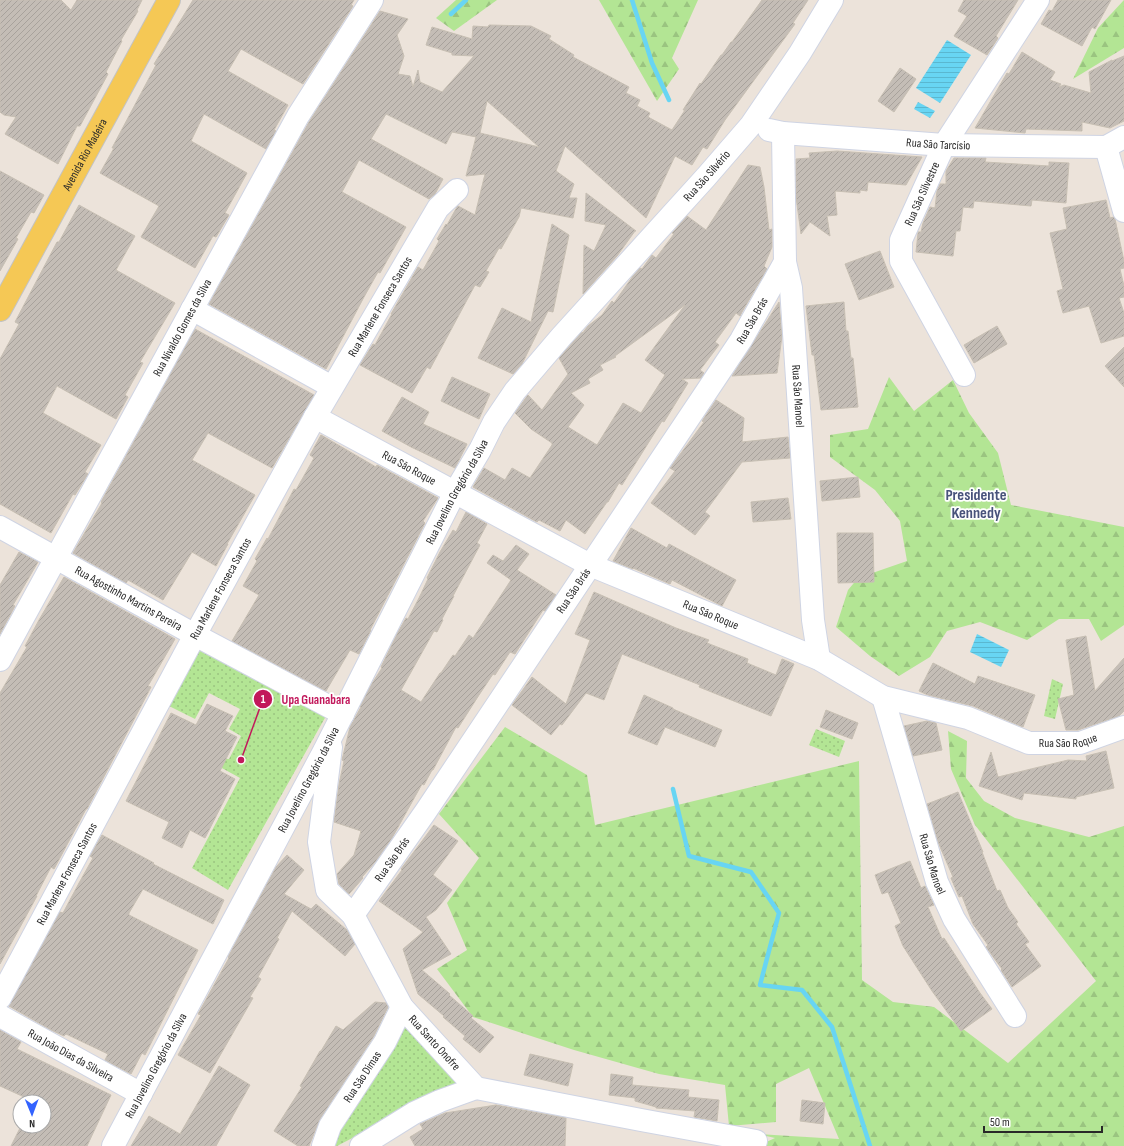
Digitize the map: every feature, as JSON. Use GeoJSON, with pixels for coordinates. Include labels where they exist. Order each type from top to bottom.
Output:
{"type":"FeatureCollection","features":[{"type":"Feature","properties":{"kind":"main road","name":"Avenida Rio Madeira"},"geometry":{"type":"LineString","coordinates":[[0,310],[169,0]]}},
{"type":"Feature","properties":{"kind":"street","name":"Rua Nivaldo Gomes da Silva"},"geometry":{"type":"LineString","coordinates":[[0,660],[298,116],[372,0]]}},
{"type":"Feature","properties":{"kind":"street","name":"Rua São Silvério"},"geometry":{"type":"LineString","coordinates":[[561,337],[751,125],[800,53],[832,0]]}},
{"type":"Feature","properties":{"kind":"street","name":"Rua São Silvestre"},"geometry":{"type":"LineString","coordinates":[[964,375],[901,261],[901,240],[944,145],[1038,0]]}},
{"type":"Feature","properties":{"kind":"street","name":"Rua São Tarcísio"},"geometry":{"type":"LineString","coordinates":[[751,125],[783,134],[944,145],[1115,142]]}},
{"type":"Feature","properties":{"kind":"street","name":"Rua São Manoel"},"geometry":{"type":"LineString","coordinates":[[783,134],[785,262],[791,288],[813,620],[820,659]]}},
{"type":"Feature","properties":{"kind":"street"},"geometry":{"type":"LineString","coordinates":[[1115,142],[1124,211]]}},
{"type":"Feature","properties":{"kind":"street","name":"Rua Marlene Fonseca Santos"},"geometry":{"type":"LineString","coordinates":[[0,998],[195,635],[332,386],[438,208],[457,190]]}},
{"type":"Feature","properties":{"kind":"street","name":"Rua São Brás"},"geometry":{"type":"LineString","coordinates":[[353,914],[426,811],[741,340],[785,262]]}},
{"type":"Feature","properties":{"kind":"street"},"geometry":{"type":"LineString","coordinates":[[192,309],[332,386]]}},
{"type":"Feature","properties":{"kind":"street","name":"Rua Jovelino Gregório da Silva"},"geometry":{"type":"LineString","coordinates":[[113,1146],[333,734],[455,492],[480,450],[494,422],[515,392],[561,337]]}},
{"type":"Feature","properties":{"kind":"street","name":"Rua São Roque"},"geometry":{"type":"LineString","coordinates":[[315,417],[590,565],[820,659],[883,697],[968,718],[1029,743],[1080,743],[1124,726]]}},
{"type":"Feature","properties":{"kind":"street","name":"Rua Agostinho Martins Pereira"},"geometry":{"type":"LineString","coordinates":[[0,527],[195,635],[343,714]]}},
{"type":"Feature","properties":{"kind":"street","name":"Rua São Manoel"},"geometry":{"type":"LineString","coordinates":[[883,697],[937,882],[954,919],[1015,1016]]}},
{"type":"Feature","properties":{"kind":"street","name":"Rua Santo Onofre"},"geometry":{"type":"LineString","coordinates":[[333,734],[319,842],[327,890],[353,914],[402,1007],[476,1088]]}},
{"type":"Feature","properties":{"kind":"street","name":"Rua São Dimas"},"geometry":{"type":"LineString","coordinates":[[323,1146],[330,1126],[385,1042],[402,1007]]}},
{"type":"Feature","properties":{"kind":"street","name":"Rua João Dias da Silveira"},"geometry":{"type":"LineString","coordinates":[[0,1016],[141,1094]]}},
{"type":"Feature","properties":{"kind":"street"},"geometry":{"type":"LineString","coordinates":[[361,1146],[414,1113],[440,1101],[476,1088],[756,1141]]}},
{"type":"Feature","properties":{"kind":"green space"},"geometry":{"type":"Polygon","coordinates":[[[456,0],[497,0],[454,31],[436,18],[456,0]]]}},
{"type":"Feature","properties":{"kind":"green space"},"geometry":{"type":"Polygon","coordinates":[[[599,0],[698,0],[672,58],[679,69],[657,101],[599,0]]]}},
{"type":"Feature","properties":{"kind":"green space"},"geometry":{"type":"Polygon","coordinates":[[[1124,0],[1124,48],[1073,79],[1098,28],[1124,0]]]}},
{"type":"Feature","properties":{"kind":"green space"},"geometry":{"type":"Polygon","coordinates":[[[889,377],[914,411],[953,380],[969,413],[998,453],[1011,505],[1124,527],[1124,625],[1101,641],[1089,619],[1059,619],[1027,640],[980,622],[947,631],[930,657],[899,676],[870,656],[836,627],[848,590],[858,578],[907,561],[900,521],[875,490],[830,457],[830,435],[868,429],[889,377]]]}},
{"type":"Feature","properties":{"kind":"green space"},"geometry":{"type":"Polygon","coordinates":[[[200,649],[326,716],[228,890],[192,868],[240,778],[211,762],[214,758],[229,759],[241,736],[229,729],[240,709],[209,693],[195,719],[169,706],[200,649]]]}},
{"type":"Feature","properties":{"kind":"green space"},"geometry":{"type":"Polygon","coordinates":[[[1052,679],[1063,684],[1055,719],[1044,716],[1052,679]]]}},
{"type":"Feature","properties":{"kind":"green space"},"geometry":{"type":"Polygon","coordinates":[[[505,727],[587,775],[595,825],[859,761],[862,980],[893,1002],[934,1007],[1008,1063],[1096,981],[975,825],[951,769],[948,731],[967,741],[966,778],[984,801],[1015,818],[1089,837],[1124,826],[1124,1146],[758,1146],[775,1138],[758,1134],[839,1139],[809,1068],[776,1084],[776,1122],[729,1126],[725,1085],[659,1074],[574,1050],[473,1017],[437,969],[467,950],[447,903],[479,858],[439,814],[505,727]]]}},
{"type":"Feature","properties":{"kind":"green space"},"geometry":{"type":"Polygon","coordinates":[[[816,729],[845,741],[839,757],[809,745],[816,729]]]}},
{"type":"Feature","properties":{"kind":"green space"},"geometry":{"type":"Polygon","coordinates":[[[408,1014],[468,1078],[337,1146],[331,1146],[408,1014]]]}},
{"type":"Feature","properties":{"kind":"water"},"geometry":{"type":"Polygon","coordinates":[[[947,40],[971,55],[940,103],[916,88],[947,40]]]}},
{"type":"Feature","properties":{"kind":"water"},"geometry":{"type":"Polygon","coordinates":[[[918,102],[935,111],[930,118],[914,109],[918,102]]]}},
{"type":"Feature","properties":{"kind":"water"},"geometry":{"type":"Polygon","coordinates":[[[977,634],[1009,650],[1001,667],[970,652],[977,634]]]}},
{"type":"Feature","properties":{"kind":"building"},"geometry":{"type":"Polygon","coordinates":[[[0,0],[61,0],[71,10],[77,0],[142,0],[137,10],[138,11],[121,40],[122,41],[106,72],[108,74],[80,126],[77,126],[58,164],[5,134],[16,117],[4,115],[0,112],[0,0]]]}},
{"type":"Feature","properties":{"kind":"building"},"geometry":{"type":"Polygon","coordinates":[[[193,0],[354,0],[351,5],[353,6],[303,84],[241,49],[228,71],[288,105],[274,130],[276,131],[266,149],[204,114],[191,141],[247,173],[225,213],[229,215],[216,237],[213,236],[195,268],[141,237],[159,206],[100,173],[156,65],[154,64],[193,0]]]}},
{"type":"Feature","properties":{"kind":"building"},"geometry":{"type":"Polygon","coordinates":[[[762,0],[808,0],[793,23],[795,24],[725,120],[707,149],[703,147],[692,165],[675,156],[646,218],[565,146],[556,171],[574,184],[569,198],[577,198],[573,218],[521,208],[519,217],[501,249],[499,248],[486,271],[489,272],[480,287],[475,285],[430,369],[427,367],[412,393],[360,365],[373,344],[375,345],[418,267],[423,270],[439,241],[437,239],[457,207],[458,206],[475,215],[485,174],[466,176],[476,137],[452,132],[446,144],[386,114],[371,139],[443,179],[435,194],[429,199],[359,160],[342,192],[406,227],[380,273],[378,272],[326,369],[209,304],[309,122],[380,11],[408,19],[397,35],[404,56],[398,74],[410,76],[413,87],[418,70],[420,82],[442,92],[474,56],[452,55],[452,53],[426,45],[432,27],[472,39],[473,26],[531,26],[551,36],[549,39],[574,55],[573,57],[629,87],[626,93],[640,100],[637,106],[650,113],[648,117],[672,130],[700,83],[701,84],[762,0]],[[487,101],[480,133],[539,147],[487,101]]]}},
{"type":"Feature","properties":{"kind":"building"},"geometry":{"type":"Polygon","coordinates":[[[964,0],[1018,0],[996,36],[998,38],[987,55],[954,36],[967,16],[958,11],[964,0]]]}},
{"type":"Feature","properties":{"kind":"building"},"geometry":{"type":"Polygon","coordinates":[[[1058,0],[1111,0],[1095,29],[1092,27],[1082,46],[1041,24],[1049,10],[1052,11],[1058,0]]]}},
{"type":"Feature","properties":{"kind":"building"},"geometry":{"type":"Polygon","coordinates":[[[1022,52],[1055,72],[1050,80],[1061,84],[1059,87],[1064,85],[1091,93],[1089,72],[1112,60],[1124,56],[1124,121],[1110,128],[1082,122],[1082,131],[1026,129],[1025,133],[975,128],[1007,73],[1009,74],[1022,52]]]}},
{"type":"Feature","properties":{"kind":"building"},"geometry":{"type":"Polygon","coordinates":[[[900,68],[916,79],[894,112],[878,101],[900,68]]]}},
{"type":"Feature","properties":{"kind":"building"},"geometry":{"type":"Polygon","coordinates":[[[837,151],[922,157],[906,185],[868,182],[867,191],[860,190],[860,193],[835,191],[837,215],[827,216],[830,236],[810,222],[801,234],[796,197],[796,159],[810,158],[809,153],[837,151]]]}},
{"type":"Feature","properties":{"kind":"building"},"geometry":{"type":"Polygon","coordinates":[[[954,158],[986,158],[985,162],[1049,166],[1049,162],[1069,163],[1066,203],[1032,200],[1031,206],[974,201],[973,208],[963,207],[960,231],[956,231],[953,256],[916,252],[918,232],[921,232],[930,207],[935,208],[937,191],[940,184],[946,184],[946,171],[954,158]]]}},
{"type":"Feature","properties":{"kind":"building"},"geometry":{"type":"Polygon","coordinates":[[[748,165],[760,167],[769,230],[772,229],[772,247],[764,266],[767,269],[740,316],[736,313],[715,342],[719,345],[700,370],[704,373],[701,378],[682,379],[688,383],[664,422],[662,421],[622,485],[619,483],[608,502],[585,534],[566,520],[560,531],[539,520],[537,522],[473,487],[484,468],[505,480],[512,468],[530,478],[552,443],[531,429],[515,413],[528,395],[542,410],[568,374],[559,358],[588,326],[602,315],[612,301],[614,303],[633,276],[640,268],[642,269],[652,255],[656,258],[674,234],[672,233],[687,216],[706,230],[748,165]],[[685,305],[615,356],[616,357],[600,365],[603,370],[588,379],[590,383],[571,393],[584,405],[568,427],[597,445],[623,403],[641,413],[665,375],[645,360],[685,305]]]}},
{"type":"Feature","properties":{"kind":"building"},"geometry":{"type":"Polygon","coordinates":[[[0,171],[44,195],[34,213],[31,212],[0,271],[0,171]]]}},
{"type":"Feature","properties":{"kind":"building"},"geometry":{"type":"Polygon","coordinates":[[[586,193],[636,231],[617,256],[583,294],[584,245],[594,251],[606,225],[585,221],[586,193]]]}},
{"type":"Feature","properties":{"kind":"building"},"geometry":{"type":"Polygon","coordinates":[[[1106,200],[1110,218],[1114,217],[1115,219],[1124,261],[1124,268],[1120,269],[1124,286],[1124,297],[1119,298],[1124,313],[1124,336],[1101,343],[1089,306],[1063,313],[1057,291],[1063,289],[1050,233],[1067,229],[1063,208],[1106,200]]]}},
{"type":"Feature","properties":{"kind":"building"},"geometry":{"type":"Polygon","coordinates":[[[79,205],[135,236],[116,270],[175,303],[140,362],[143,363],[125,395],[128,397],[116,419],[57,386],[43,413],[101,445],[85,472],[88,474],[75,495],[73,494],[51,533],[0,504],[0,359],[19,324],[15,322],[57,242],[59,242],[79,205]]]}},
{"type":"Feature","properties":{"kind":"building"},"geometry":{"type":"Polygon","coordinates":[[[552,224],[569,235],[553,312],[548,311],[522,364],[513,374],[478,358],[502,308],[531,322],[552,224]]]}},
{"type":"Feature","properties":{"kind":"building"},"geometry":{"type":"Polygon","coordinates":[[[880,251],[894,287],[859,300],[845,264],[880,251]]]}},
{"type":"Feature","properties":{"kind":"building"},"geometry":{"type":"Polygon","coordinates":[[[779,302],[782,336],[777,373],[732,376],[779,302]]]}},
{"type":"Feature","properties":{"kind":"building"},"geometry":{"type":"Polygon","coordinates":[[[844,302],[846,331],[848,331],[851,358],[853,358],[858,407],[821,410],[806,306],[844,302]]]}},
{"type":"Feature","properties":{"kind":"building"},"geometry":{"type":"Polygon","coordinates":[[[997,326],[1007,344],[974,363],[964,345],[997,326]]]}},
{"type":"Feature","properties":{"kind":"building"},"geometry":{"type":"Polygon","coordinates":[[[195,329],[314,395],[272,468],[208,433],[192,460],[255,495],[216,566],[192,552],[163,600],[128,580],[126,583],[73,553],[102,503],[101,502],[195,329]]]}},
{"type":"Feature","properties":{"kind":"building"},"geometry":{"type":"Polygon","coordinates":[[[1124,347],[1124,387],[1105,366],[1124,347]]]}},
{"type":"Feature","properties":{"kind":"building"},"geometry":{"type":"Polygon","coordinates":[[[452,377],[490,394],[479,419],[441,401],[452,377]]]}},
{"type":"Feature","properties":{"kind":"building"},"geometry":{"type":"Polygon","coordinates":[[[402,397],[429,412],[423,424],[467,444],[455,468],[382,431],[402,397]]]}},
{"type":"Feature","properties":{"kind":"building"},"geometry":{"type":"Polygon","coordinates":[[[716,400],[744,418],[742,442],[788,437],[790,458],[742,462],[705,512],[710,516],[695,535],[651,503],[675,471],[670,468],[704,422],[702,421],[716,400]]]}},
{"type":"Feature","properties":{"kind":"building"},"geometry":{"type":"Polygon","coordinates":[[[321,435],[376,467],[377,465],[438,498],[423,521],[425,523],[359,654],[350,650],[326,691],[232,641],[259,595],[243,586],[257,561],[255,559],[267,538],[268,539],[294,489],[296,490],[314,458],[310,455],[321,435]]]}},
{"type":"Feature","properties":{"kind":"building"},"geometry":{"type":"Polygon","coordinates":[[[858,477],[860,497],[822,501],[820,481],[858,477]]]}},
{"type":"Feature","properties":{"kind":"building"},"geometry":{"type":"Polygon","coordinates":[[[788,498],[791,519],[753,522],[751,502],[788,498]]]}},
{"type":"Feature","properties":{"kind":"building"},"geometry":{"type":"Polygon","coordinates":[[[466,512],[487,524],[477,543],[480,545],[453,596],[437,632],[434,631],[401,690],[421,702],[440,673],[453,655],[455,656],[469,635],[473,638],[511,580],[487,563],[493,555],[503,561],[516,545],[529,554],[517,570],[556,595],[545,611],[543,610],[515,654],[510,652],[495,675],[493,674],[458,728],[456,727],[433,770],[424,785],[422,784],[392,838],[376,861],[362,877],[363,878],[349,894],[339,884],[337,874],[354,855],[361,831],[334,822],[339,784],[344,761],[342,760],[350,727],[371,685],[382,668],[381,667],[398,632],[406,618],[408,619],[419,598],[440,552],[453,530],[456,532],[466,512]]]}},
{"type":"Feature","properties":{"kind":"building"},"geometry":{"type":"Polygon","coordinates":[[[631,528],[667,548],[669,544],[736,580],[722,606],[672,580],[670,584],[613,561],[631,528]]]}},
{"type":"Feature","properties":{"kind":"building"},"geometry":{"type":"Polygon","coordinates":[[[837,533],[873,533],[874,582],[838,583],[837,533]]]}},
{"type":"Feature","properties":{"kind":"building"},"geometry":{"type":"Polygon","coordinates":[[[19,552],[38,562],[13,605],[15,606],[0,634],[0,585],[19,552]]]}},
{"type":"Feature","properties":{"kind":"building"},"geometry":{"type":"Polygon","coordinates":[[[64,577],[175,639],[148,686],[151,687],[87,809],[54,869],[51,867],[0,964],[0,693],[27,647],[25,646],[64,577]]]}},
{"type":"Feature","properties":{"kind":"building"},"geometry":{"type":"Polygon","coordinates":[[[594,592],[676,628],[709,640],[707,643],[748,659],[747,663],[776,675],[782,659],[794,664],[771,716],[699,687],[700,685],[622,654],[604,700],[586,693],[562,725],[560,724],[551,735],[512,705],[532,677],[566,704],[590,640],[575,634],[594,592]]]}},
{"type":"Feature","properties":{"kind":"building"},"geometry":{"type":"Polygon","coordinates":[[[1086,636],[1095,691],[1124,658],[1124,711],[1119,716],[1078,730],[1066,730],[1058,699],[1074,695],[1066,640],[1086,636]]]}},
{"type":"Feature","properties":{"kind":"building"},"geometry":{"type":"Polygon","coordinates":[[[933,663],[975,684],[978,676],[1035,695],[1023,727],[973,706],[928,695],[919,691],[933,663]]]}},
{"type":"Feature","properties":{"kind":"building"},"geometry":{"type":"Polygon","coordinates":[[[644,695],[722,730],[715,747],[665,727],[657,745],[628,733],[644,695]]]}},
{"type":"Feature","properties":{"kind":"building"},"geometry":{"type":"Polygon","coordinates":[[[207,704],[233,716],[225,731],[237,737],[220,771],[235,779],[205,838],[190,830],[182,848],[162,838],[169,822],[126,801],[171,713],[196,725],[207,704]]]}},
{"type":"Feature","properties":{"kind":"building"},"geometry":{"type":"Polygon","coordinates":[[[826,710],[858,723],[852,739],[820,727],[826,710]]]}},
{"type":"Feature","properties":{"kind":"building"},"geometry":{"type":"Polygon","coordinates":[[[927,721],[936,723],[942,750],[913,756],[904,726],[927,721]]]}},
{"type":"Feature","properties":{"kind":"building"},"geometry":{"type":"Polygon","coordinates":[[[1106,751],[1114,788],[1076,797],[1076,799],[1024,793],[1022,800],[979,786],[991,752],[998,777],[1068,760],[1087,761],[1086,756],[1106,751]]]}},
{"type":"Feature","properties":{"kind":"building"},"geometry":{"type":"Polygon","coordinates":[[[958,792],[983,852],[997,891],[1000,890],[1008,908],[1018,922],[1016,924],[1029,942],[1025,944],[1041,966],[1012,987],[1001,970],[1002,969],[986,947],[988,945],[973,924],[962,896],[959,897],[951,878],[953,877],[938,842],[927,804],[958,792]]]}},
{"type":"Feature","properties":{"kind":"building"},"geometry":{"type":"Polygon","coordinates":[[[434,825],[458,841],[433,875],[452,890],[436,910],[426,917],[451,954],[422,970],[473,1016],[471,1018],[494,1037],[480,1053],[463,1039],[465,1036],[443,1017],[444,1016],[418,994],[403,949],[423,932],[379,901],[434,825]]]}},
{"type":"Feature","properties":{"kind":"building"},"geometry":{"type":"Polygon","coordinates":[[[102,835],[154,863],[153,864],[224,900],[213,924],[143,889],[129,913],[129,915],[198,950],[145,1055],[142,1053],[131,1074],[105,1060],[108,1054],[66,1034],[64,1036],[51,1030],[9,1006],[60,912],[63,913],[93,858],[90,856],[102,835]]]}},
{"type":"Feature","properties":{"kind":"building"},"geometry":{"type":"Polygon","coordinates":[[[287,855],[304,870],[284,894],[311,909],[316,904],[347,930],[355,944],[345,956],[292,911],[277,938],[279,939],[258,977],[261,979],[250,997],[253,998],[210,1073],[178,1055],[201,1015],[198,1014],[276,867],[287,855]]]}},
{"type":"Feature","properties":{"kind":"building"},"geometry":{"type":"Polygon","coordinates":[[[910,861],[921,888],[925,886],[934,905],[928,907],[942,939],[944,938],[992,1009],[961,1031],[932,991],[903,946],[895,926],[901,923],[888,892],[882,894],[875,875],[910,861]]]}},
{"type":"Feature","properties":{"kind":"building"},"geometry":{"type":"Polygon","coordinates":[[[375,1002],[386,1003],[388,1007],[374,1036],[320,1119],[309,1146],[298,1146],[274,1131],[302,1087],[300,1086],[336,1026],[343,1030],[375,1002]]]}},
{"type":"Feature","properties":{"kind":"building"},"geometry":{"type":"Polygon","coordinates":[[[0,1030],[21,1042],[17,1049],[111,1095],[87,1146],[11,1146],[17,1134],[52,1134],[52,1094],[18,1094],[0,1086],[0,1030]]]}},
{"type":"Feature","properties":{"kind":"building"},"geometry":{"type":"Polygon","coordinates":[[[530,1054],[573,1064],[568,1086],[524,1075],[530,1054]]]}},
{"type":"Feature","properties":{"kind":"building"},"geometry":{"type":"Polygon","coordinates":[[[219,1066],[250,1085],[216,1146],[131,1146],[149,1116],[180,1134],[219,1066]]]}},
{"type":"Feature","properties":{"kind":"building"},"geometry":{"type":"Polygon","coordinates":[[[611,1074],[633,1077],[632,1085],[689,1090],[688,1097],[719,1100],[717,1121],[694,1117],[695,1111],[656,1108],[635,1101],[635,1098],[609,1095],[611,1074]]]}},
{"type":"Feature","properties":{"kind":"building"},"geometry":{"type":"Polygon","coordinates":[[[802,1100],[825,1103],[823,1124],[800,1121],[802,1100]]]}},
{"type":"Feature","properties":{"kind":"building"},"geometry":{"type":"Polygon","coordinates":[[[496,1105],[566,1118],[565,1146],[415,1146],[410,1137],[423,1129],[420,1124],[445,1113],[496,1105]]]}},
{"type":"Feature","properties":{"kind":"waterway"},"geometry":{"type":"LineString","coordinates":[[451,14],[466,0]]}},
{"type":"Feature","properties":{"kind":"waterway"},"geometry":{"type":"LineString","coordinates":[[632,0],[652,63],[669,100]]}},
{"type":"Feature","properties":{"kind":"waterway"},"geometry":{"type":"LineString","coordinates":[[673,789],[689,856],[751,872],[779,913],[760,985],[802,990],[832,1027],[870,1146]]}},
{"type":"Feature","properties":{"kind":"place","name":"Upa Guanabara"},"geometry":{"type":"Point","coordinates":[241,760]}},
{"type":"Feature","properties":{"kind":"district","name":"Presidente Kennedy"},"geometry":{"type":"Point","coordinates":[976,504]}}]}
